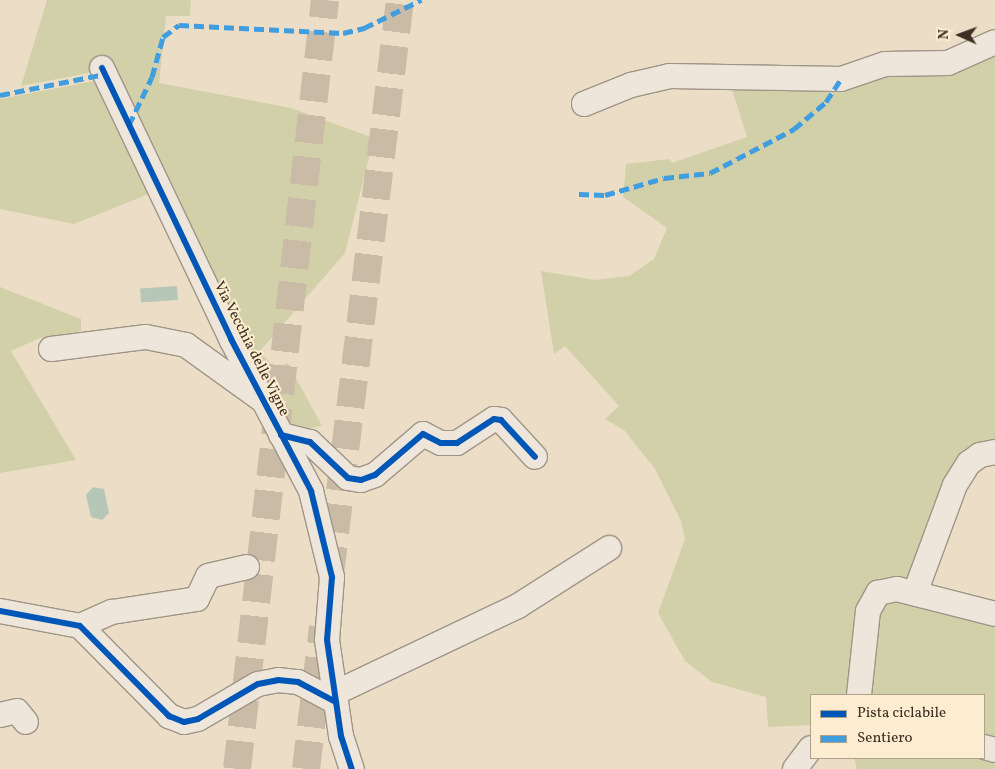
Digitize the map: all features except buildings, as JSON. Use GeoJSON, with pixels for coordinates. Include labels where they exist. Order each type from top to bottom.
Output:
{"type":"FeatureCollection","features":[{"type":"Feature","properties":{"kind":"street"},"geometry":{"type":"LineString","coordinates":[[584,104],[631,85],[670,76],[841,79],[885,64],[948,63],[995,42]]}},
{"type":"Feature","properties":{"kind":"street","name":"Via Vecchia delle Vigne"},"geometry":{"type":"LineString","coordinates":[[102,68],[262,400],[311,491],[332,577],[327,640],[336,698],[352,769]]}},
{"type":"Feature","properties":{"kind":"street"},"geometry":{"type":"LineString","coordinates":[[51,349],[146,337],[186,345],[262,400]]}},
{"type":"Feature","properties":{"kind":"street"},"geometry":{"type":"LineString","coordinates":[[281,435],[310,442],[348,478],[361,480],[375,475],[422,434],[441,443],[458,443],[494,419],[501,420],[535,457]]}},
{"type":"Feature","properties":{"kind":"street"},"geometry":{"type":"LineString","coordinates":[[915,593],[955,485],[969,463],[980,455],[995,452]]}},
{"type":"Feature","properties":{"kind":"street"},"geometry":{"type":"LineString","coordinates":[[80,626],[169,716],[184,722],[198,719],[258,684],[278,680],[298,682],[336,698],[518,606],[609,548]]}},
{"type":"Feature","properties":{"kind":"street"},"geometry":{"type":"LineString","coordinates":[[0,611],[80,626],[112,612],[197,599],[208,576],[247,568]]}},
{"type":"Feature","properties":{"kind":"street"},"geometry":{"type":"LineString","coordinates":[[859,694],[868,610],[878,593],[898,589],[995,614]]}},
{"type":"Feature","properties":{"kind":"street"},"geometry":{"type":"LineString","coordinates":[[0,714],[16,711],[26,722]]}},
{"type":"Feature","properties":{"kind":"street"},"geometry":{"type":"LineString","coordinates":[[795,769],[810,749]]}},
{"type":"Feature","properties":{"kind":"shaded area"},"geometry":{"type":"Polygon","coordinates":[[[47,0],[191,0],[190,16],[166,16],[159,83],[291,108],[374,138],[345,253],[260,351],[274,368],[288,363],[322,426],[284,432],[93,66],[89,73],[21,86],[47,0]]]}},
{"type":"Feature","properties":{"kind":"shaded area"},"geometry":{"type":"Polygon","coordinates":[[[995,51],[995,444],[910,578],[995,618],[995,769],[857,769],[854,759],[985,759],[985,694],[810,694],[810,725],[768,727],[766,697],[712,682],[685,661],[658,613],[685,539],[681,521],[655,469],[624,430],[605,419],[619,406],[565,346],[554,354],[541,271],[595,280],[629,276],[654,259],[667,228],[623,197],[626,164],[669,159],[672,163],[747,137],[730,83],[863,77],[995,51]]]}},
{"type":"Feature","properties":{"kind":"shaded area"},"geometry":{"type":"Polygon","coordinates":[[[99,80],[156,191],[74,224],[0,209],[0,99],[99,80]]]}},
{"type":"Feature","properties":{"kind":"shaded area"},"geometry":{"type":"Polygon","coordinates":[[[177,286],[178,300],[141,303],[140,289],[177,286]]]}},
{"type":"Feature","properties":{"kind":"shaded area"},"geometry":{"type":"Polygon","coordinates":[[[0,287],[81,319],[81,331],[40,338],[11,351],[76,460],[0,473],[0,287]]]}},
{"type":"Feature","properties":{"kind":"shaded area"},"geometry":{"type":"Polygon","coordinates":[[[93,487],[104,489],[109,513],[102,520],[91,517],[86,495],[93,487]]]}},
{"type":"Feature","properties":{"kind":"tunnel"},"geometry":{"type":"LineString","coordinates":[[237,769],[325,0]]}},
{"type":"Feature","properties":{"kind":"tunnel"},"geometry":{"type":"LineString","coordinates":[[330,574],[400,0]]}},
{"type":"Feature","properties":{"kind":"tunnel"},"geometry":{"type":"LineString","coordinates":[[306,769],[323,627]]}},
{"type":"Feature","properties":{"kind":"marked path"},"geometry":{"type":"LineString","coordinates":[[129,125],[152,77],[163,37],[179,25],[343,33],[364,28],[421,0]]}},
{"type":"Feature","properties":{"kind":"marked path"},"geometry":{"type":"LineString","coordinates":[[0,95],[105,74]]}},
{"type":"Feature","properties":{"kind":"marked path"},"geometry":{"type":"LineString","coordinates":[[579,194],[605,195],[664,178],[710,173],[794,129],[826,102],[841,79]]}},
{"type":"Feature","properties":{"kind":"cycle path"},"geometry":{"type":"LineString","coordinates":[[102,68],[231,339],[311,491],[332,577],[327,640],[341,736],[352,769]]}},
{"type":"Feature","properties":{"kind":"cycle path"},"geometry":{"type":"LineString","coordinates":[[281,435],[310,442],[348,478],[361,480],[375,475],[423,434],[441,443],[457,443],[494,419],[501,420],[535,457]]}},
{"type":"Feature","properties":{"kind":"cycle path"},"geometry":{"type":"LineString","coordinates":[[0,611],[80,626],[169,716],[184,722],[198,719],[258,684],[278,680],[298,682],[336,702]]}}]}
